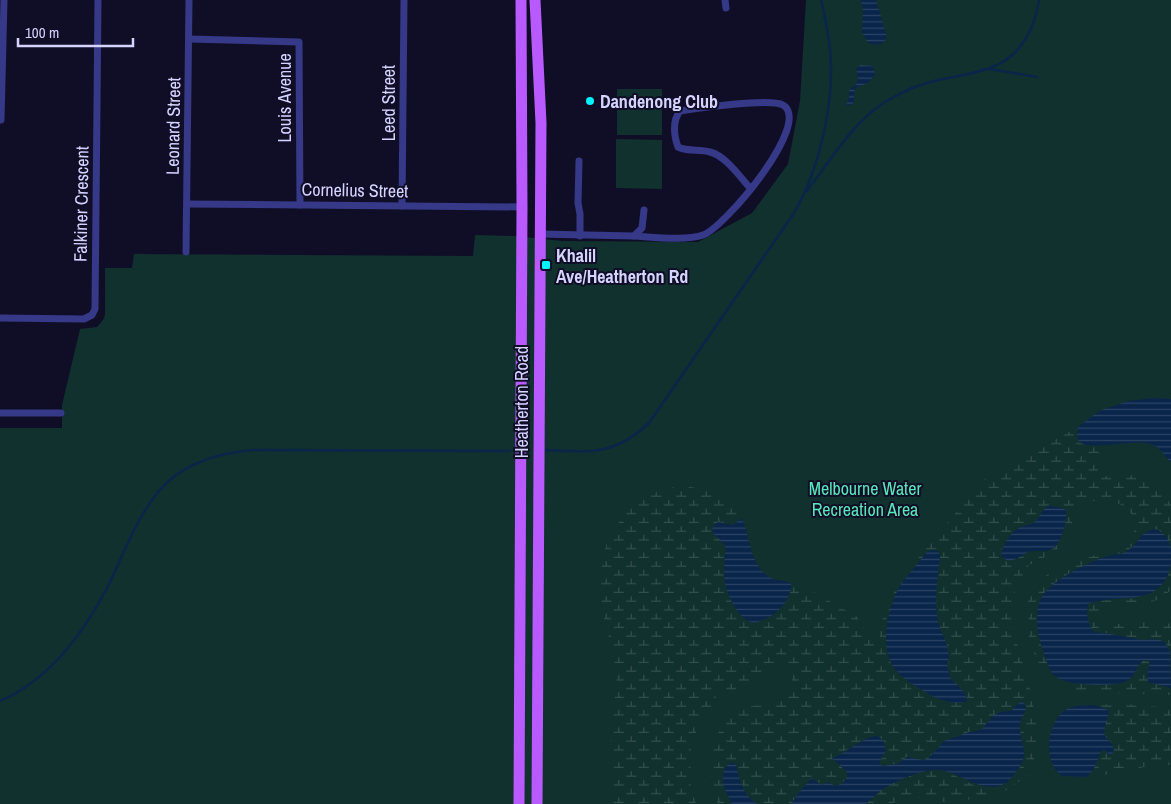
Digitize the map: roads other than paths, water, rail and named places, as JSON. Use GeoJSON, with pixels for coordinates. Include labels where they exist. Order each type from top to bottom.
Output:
{"type":"FeatureCollection","features":[{"type":"Feature","properties":{"kind":"main road","name":"Heatherton Road"},"geometry":{"type":"LineString","coordinates":[[519,804],[522,234],[521,0]]}},
{"type":"Feature","properties":{"kind":"main road","name":"Heatherton Road"},"geometry":{"type":"LineString","coordinates":[[535,0],[541,123],[537,804]]}},
{"type":"Feature","properties":{"kind":"main road"},"geometry":{"type":"LineString","coordinates":[[522,207],[540,207]]}},
{"type":"Feature","properties":{"kind":"main road"},"geometry":{"type":"LineString","coordinates":[[522,234],[540,234]]}},
{"type":"Feature","properties":{"kind":"street"},"geometry":{"type":"LineString","coordinates":[[0,120],[4,0]]}},
{"type":"Feature","properties":{"kind":"street","name":"Falkiner Crescent"},"geometry":{"type":"LineString","coordinates":[[0,318],[84,319],[92,315],[95,309],[98,0]]}},
{"type":"Feature","properties":{"kind":"street","name":"Leonard Street"},"geometry":{"type":"LineString","coordinates":[[186,252],[189,0]]}},
{"type":"Feature","properties":{"kind":"street","name":"Leed Street"},"geometry":{"type":"LineString","coordinates":[[402,206],[404,0]]}},
{"type":"Feature","properties":{"kind":"street","name":"Louis Avenue"},"geometry":{"type":"LineString","coordinates":[[189,39],[299,42],[300,205]]}},
{"type":"Feature","properties":{"kind":"street"},"geometry":{"type":"LineString","coordinates":[[540,234],[692,238],[704,235],[730,214],[751,189],[783,142],[790,116],[787,109],[782,104],[765,103],[680,111],[676,116],[675,128],[675,138],[678,147],[685,150],[712,152],[725,162],[751,189]]}},
{"type":"Feature","properties":{"kind":"street"},"geometry":{"type":"LineString","coordinates":[[579,161],[578,203],[580,236]]}},
{"type":"Feature","properties":{"kind":"street","name":"Cornelius Street"},"geometry":{"type":"LineString","coordinates":[[187,204],[522,207]]}},
{"type":"Feature","properties":{"kind":"street"},"geometry":{"type":"LineString","coordinates":[[634,236],[642,228],[644,210]]}},
{"type":"Feature","properties":{"kind":"street"},"geometry":{"type":"LineString","coordinates":[[0,413],[61,413]]}},
{"type":"Feature","properties":{"kind":"water"},"geometry":{"type":"Polygon","coordinates":[[[860,0],[876,0],[886,34],[882,44],[868,43],[862,32],[863,9],[860,0]]]}},
{"type":"Feature","properties":{"kind":"water"},"geometry":{"type":"Polygon","coordinates":[[[860,65],[873,66],[875,74],[868,83],[857,87],[854,91],[854,102],[851,106],[846,106],[849,91],[856,85],[858,79],[856,69],[860,65]]]}},
{"type":"Feature","properties":{"kind":"water"},"geometry":{"type":"Polygon","coordinates":[[[1155,398],[1171,399],[1171,462],[1157,447],[1151,444],[1093,445],[1079,442],[1078,427],[1099,411],[1128,401],[1155,398]]]}},
{"type":"Feature","properties":{"kind":"water"},"geometry":{"type":"Polygon","coordinates":[[[1049,506],[1063,508],[1066,511],[1064,530],[1055,547],[1045,551],[1031,551],[1013,560],[1004,558],[1001,555],[1002,551],[1011,535],[1022,526],[1032,524],[1044,509],[1049,506]]]}},
{"type":"Feature","properties":{"kind":"water"},"geometry":{"type":"Polygon","coordinates":[[[742,518],[759,567],[771,578],[791,583],[788,597],[780,609],[768,618],[754,623],[742,616],[732,603],[726,587],[724,573],[725,545],[714,534],[712,529],[718,522],[733,525],[742,518]]]}},
{"type":"Feature","properties":{"kind":"water"},"geometry":{"type":"Polygon","coordinates":[[[1155,529],[1164,534],[1171,549],[1169,572],[1159,588],[1141,596],[1109,599],[1088,604],[1087,615],[1094,632],[1143,640],[1158,639],[1164,642],[1170,651],[1171,688],[1148,682],[1147,675],[1150,662],[1146,660],[1139,664],[1129,680],[1116,684],[1094,685],[1076,683],[1056,677],[1048,665],[1038,631],[1037,613],[1042,596],[1068,574],[1084,565],[1110,555],[1121,554],[1132,547],[1145,533],[1155,529]]]}},
{"type":"Feature","properties":{"kind":"water"},"geometry":{"type":"Polygon","coordinates":[[[932,550],[938,551],[940,556],[936,597],[937,613],[948,650],[948,670],[953,681],[962,689],[967,701],[958,703],[939,699],[912,684],[896,670],[887,651],[886,640],[889,616],[900,586],[927,552],[932,550]]]}},
{"type":"Feature","properties":{"kind":"water"},"geometry":{"type":"Polygon","coordinates":[[[1020,702],[1023,702],[1026,708],[1020,726],[1024,756],[1019,768],[1004,784],[995,787],[986,786],[976,784],[946,771],[931,770],[917,773],[895,783],[881,791],[866,804],[791,804],[812,778],[821,785],[829,782],[835,786],[842,784],[847,777],[847,772],[832,758],[867,739],[877,736],[883,740],[886,751],[879,762],[882,766],[897,764],[907,757],[928,759],[944,741],[969,732],[981,730],[993,716],[1001,712],[1011,711],[1020,702]]]}},
{"type":"Feature","properties":{"kind":"water"},"geometry":{"type":"Polygon","coordinates":[[[1093,705],[1109,711],[1104,733],[1113,746],[1113,753],[1110,755],[1104,750],[1101,751],[1094,769],[1087,777],[1062,776],[1051,761],[1049,741],[1051,730],[1061,713],[1069,708],[1093,705]]]}},
{"type":"Feature","properties":{"kind":"water"},"geometry":{"type":"Polygon","coordinates":[[[731,762],[736,765],[740,782],[748,796],[757,804],[732,804],[723,782],[726,766],[731,762]]]}},
{"type":"Feature","properties":{"kind":"waterway"},"geometry":{"type":"LineString","coordinates":[[546,450],[589,451],[613,447],[636,434],[649,423],[794,213],[811,176],[824,134],[828,112],[831,69],[830,49],[821,0]]}},
{"type":"Feature","properties":{"kind":"waterway"},"geometry":{"type":"LineString","coordinates":[[807,191],[852,132],[885,102],[921,85],[974,73],[1006,60],[1021,46],[1031,29],[1039,0]]}},
{"type":"Feature","properties":{"kind":"waterway"},"geometry":{"type":"LineString","coordinates":[[989,69],[1037,77]]}},
{"type":"Feature","properties":{"kind":"waterway"},"geometry":{"type":"LineString","coordinates":[[0,701],[36,679],[67,649],[93,613],[144,512],[167,482],[189,467],[214,457],[253,450],[510,451]]}},
{"type":"Feature","properties":{"kind":"place","name":"Dandenong Club"},"geometry":{"type":"Point","coordinates":[590,101]}},
{"type":"Feature","properties":{"kind":"place","name":"Khalil Ave/Heatherton Rd"},"geometry":{"type":"Point","coordinates":[546,265]}},
{"type":"Feature","properties":{"kind":"park label","name":"Melbourne Water Recreation Area"},"geometry":{"type":"Point","coordinates":[865,498]}}]}
